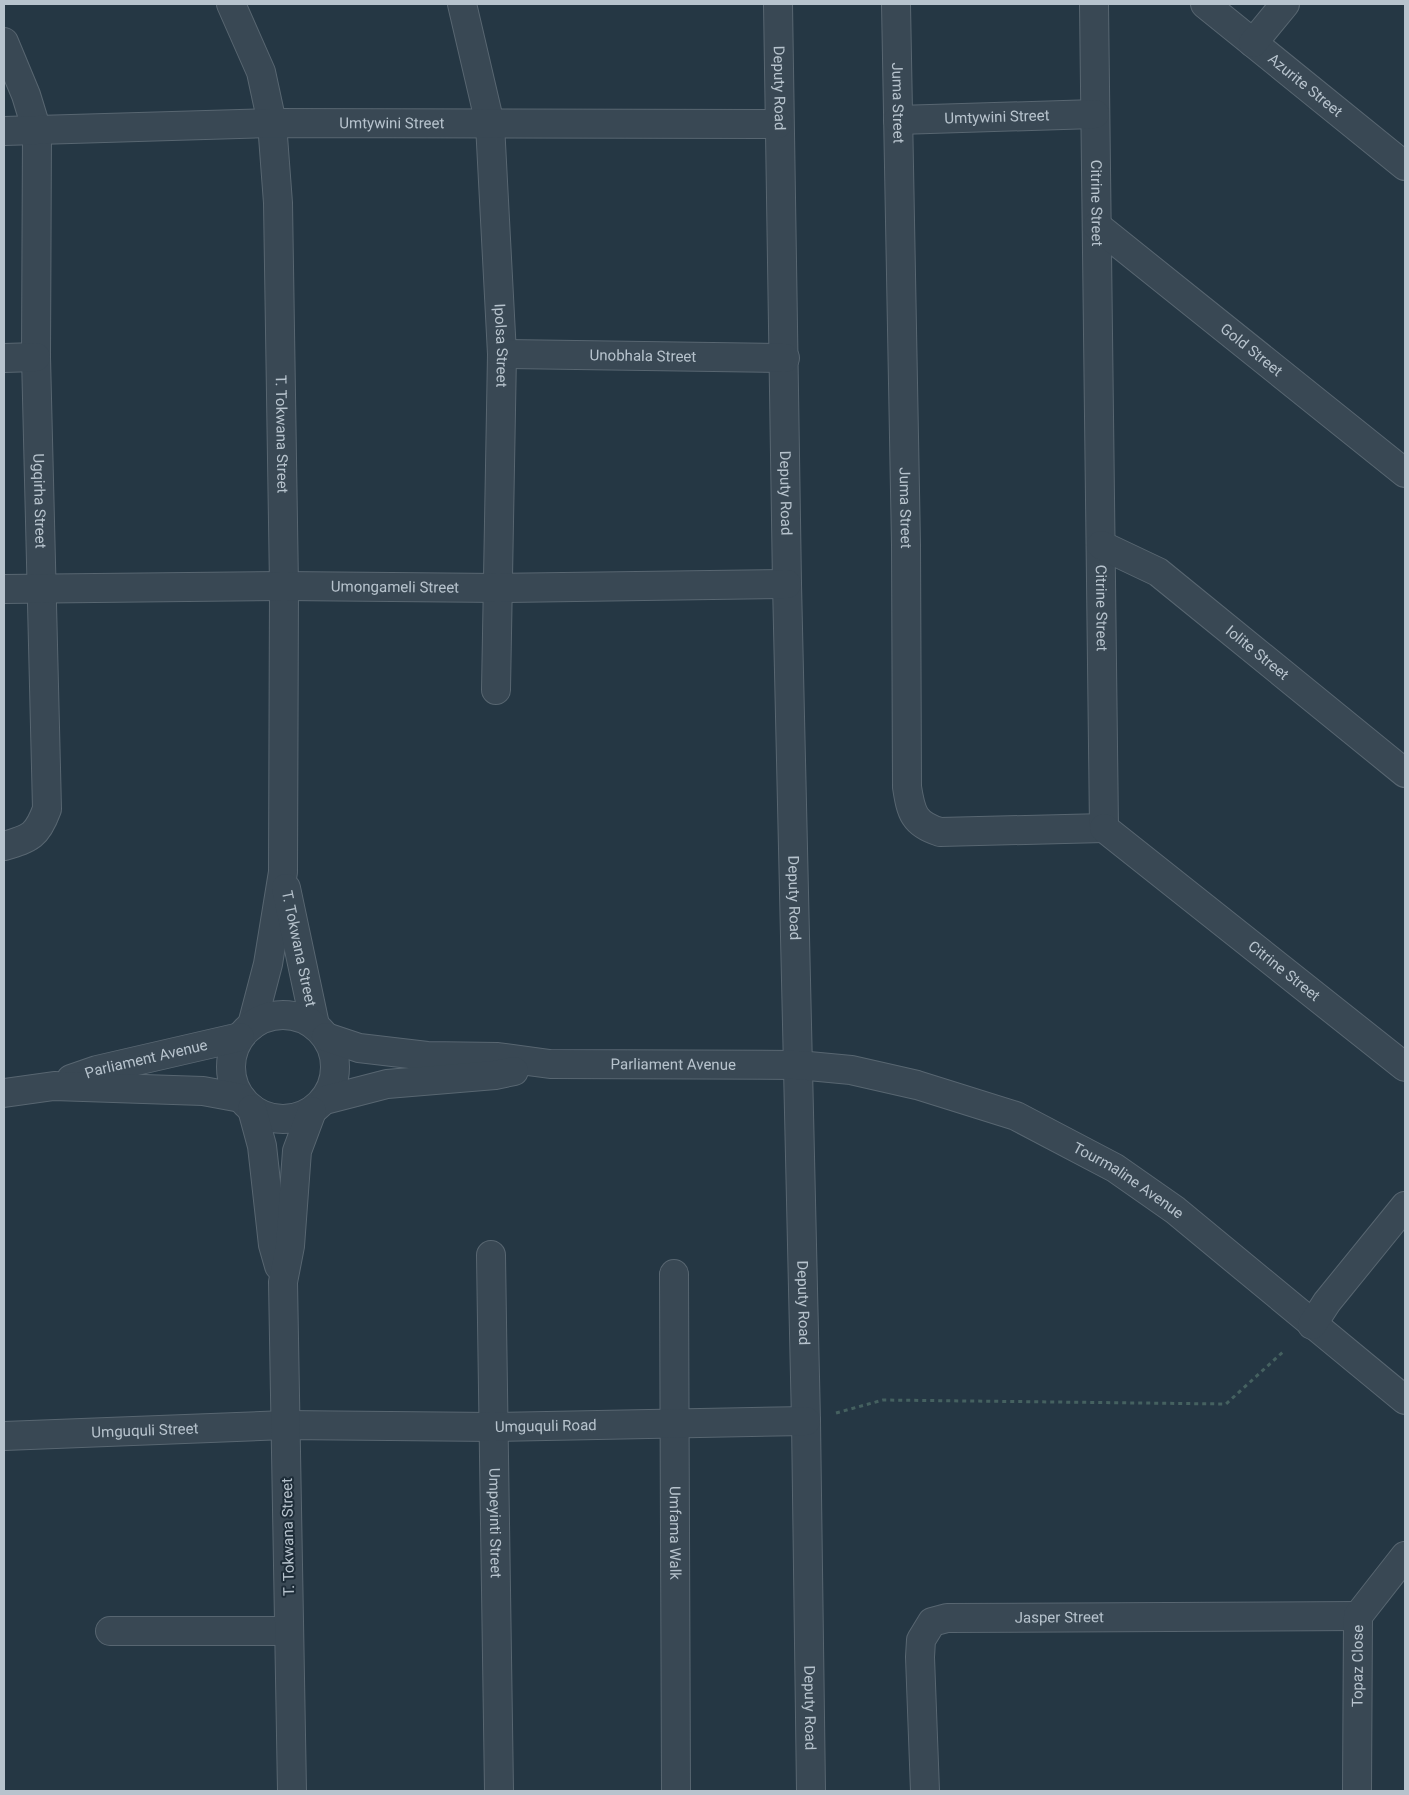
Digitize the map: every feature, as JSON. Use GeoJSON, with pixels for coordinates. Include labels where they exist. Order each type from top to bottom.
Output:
{"type":"FeatureCollection","features":[{"type":"Feature","properties":{"kind":"street","name":"T. Tokwana Street"},"geometry":{"type":"LineString","coordinates":[[231,4],[261,72],[272,123],[278,204],[284,586],[283,872],[268,964],[246,1031]]}},
{"type":"Feature","properties":{"kind":"street","name":"Ipolsa Street"},"geometry":{"type":"LineString","coordinates":[[462,4],[490,124],[502,354],[496,690]]}},
{"type":"Feature","properties":{"kind":"street","name":"Deputy Road"},"geometry":{"type":"LineString","coordinates":[[778,4],[778,124],[785,358],[787,584],[806,1421],[811,1791]]}},
{"type":"Feature","properties":{"kind":"street","name":"Juma Street"},"geometry":{"type":"LineString","coordinates":[[896,4],[906,536],[907,788],[910,805],[916,818],[926,827],[940,832],[1104,828]]}},
{"type":"Feature","properties":{"kind":"street","name":"Citrine Street"},"geometry":{"type":"LineString","coordinates":[[1094,4],[1104,828],[1405,1067]]}},
{"type":"Feature","properties":{"kind":"street","name":"Azurite Street"},"geometry":{"type":"LineString","coordinates":[[1205,4],[1405,166]]}},
{"type":"Feature","properties":{"kind":"street"},"geometry":{"type":"LineString","coordinates":[[1253,42],[1285,4]]}},
{"type":"Feature","properties":{"kind":"street","name":"Ugqirha Street"},"geometry":{"type":"LineString","coordinates":[[4,42],[26,95],[36,131],[36,357],[40,588],[47,809],[41,826],[30,839],[4,846]]}},
{"type":"Feature","properties":{"kind":"street","name":"Umtywini Street"},"geometry":{"type":"LineString","coordinates":[[898,120],[1095,114]]}},
{"type":"Feature","properties":{"kind":"street","name":"Umtywini Street"},"geometry":{"type":"LineString","coordinates":[[4,131],[272,123],[778,124]]}},
{"type":"Feature","properties":{"kind":"street","name":"Gold Street"},"geometry":{"type":"LineString","coordinates":[[1097,226],[1405,474]]}},
{"type":"Feature","properties":{"kind":"street","name":"Unobhala Street"},"geometry":{"type":"LineString","coordinates":[[502,354],[785,358]]}},
{"type":"Feature","properties":{"kind":"street"},"geometry":{"type":"LineString","coordinates":[[4,358],[36,357]]}},
{"type":"Feature","properties":{"kind":"street","name":"Iolite Street"},"geometry":{"type":"LineString","coordinates":[[1101,545],[1158,572],[1405,773]]}},
{"type":"Feature","properties":{"kind":"street","name":"Umongameli Street"},"geometry":{"type":"LineString","coordinates":[[4,589],[284,586],[499,588],[787,584]]}},
{"type":"Feature","properties":{"kind":"street","name":"T. Tokwana Street"},"geometry":{"type":"LineString","coordinates":[[283,872],[320,1031]]}},
{"type":"Feature","properties":{"kind":"street"},"geometry":{"type":"LineString","coordinates":[[284,1015],[300,1018],[320,1031],[333,1052],[335,1068],[332,1085],[318,1105],[298,1118],[282,1120],[266,1117],[246,1104],[235,1087],[231,1061],[246,1031],[267,1017],[284,1015]]}},
{"type":"Feature","properties":{"kind":"street","name":"Parliament Avenue"},"geometry":{"type":"LineString","coordinates":[[54,1086],[97,1070],[246,1031]]}},
{"type":"Feature","properties":{"kind":"street","name":"Parliament Avenue"},"geometry":{"type":"LineString","coordinates":[[320,1031],[359,1048],[427,1056],[498,1057],[550,1064],[798,1065]]}},
{"type":"Feature","properties":{"kind":"street","name":"Parliament Avenue"},"geometry":{"type":"LineString","coordinates":[[318,1105],[387,1084],[495,1075],[550,1064]]}},
{"type":"Feature","properties":{"kind":"street","name":"Tourmaline Avenue"},"geometry":{"type":"LineString","coordinates":[[798,1065],[851,1070],[908,1083],[1016,1116],[1115,1168],[1176,1210],[1312,1325],[1405,1400]]}},
{"type":"Feature","properties":{"kind":"street","name":"Parliament Avenue"},"geometry":{"type":"LineString","coordinates":[[4,1093],[54,1086],[194,1090],[246,1104]]}},
{"type":"Feature","properties":{"kind":"street","name":"T. Tokwana Street"},"geometry":{"type":"LineString","coordinates":[[246,1104],[262,1146],[273,1245],[283,1282]]}},
{"type":"Feature","properties":{"kind":"street","name":"T. Tokwana Street"},"geometry":{"type":"LineString","coordinates":[[292,1791],[283,1282],[290,1246],[297,1151],[318,1105]]}},
{"type":"Feature","properties":{"kind":"street"},"geometry":{"type":"LineString","coordinates":[[1312,1325],[1327,1302],[1405,1206]]}},
{"type":"Feature","properties":{"kind":"street","name":"Umpeyinti Street"},"geometry":{"type":"LineString","coordinates":[[491,1254],[499,1791]]}},
{"type":"Feature","properties":{"kind":"street","name":"Umfama Walk"},"geometry":{"type":"LineString","coordinates":[[674,1274],[676,1791]]}},
{"type":"Feature","properties":{"kind":"street","name":"Umguquli Road"},"geometry":{"type":"LineString","coordinates":[[286,1425],[493,1427],[806,1421]]}},
{"type":"Feature","properties":{"kind":"street","name":"Umguquli Street"},"geometry":{"type":"LineString","coordinates":[[4,1436],[286,1425]]}},
{"type":"Feature","properties":{"kind":"street","name":"Topaz Close"},"geometry":{"type":"LineString","coordinates":[[1357,1791],[1358,1616],[1405,1556]]}},
{"type":"Feature","properties":{"kind":"street","name":"Jasper Street"},"geometry":{"type":"LineString","coordinates":[[925,1791],[920,1657],[921,1640],[932,1622],[947,1618],[1358,1616]]}},
{"type":"Feature","properties":{"kind":"street"},"geometry":{"type":"LineString","coordinates":[[110,1630],[289,1631]]}},
{"type":"Feature","properties":{"kind":"path"},"geometry":{"type":"LineString","coordinates":[[806,1421],[883,1400],[1226,1404],[1285,1350]]}}]}
